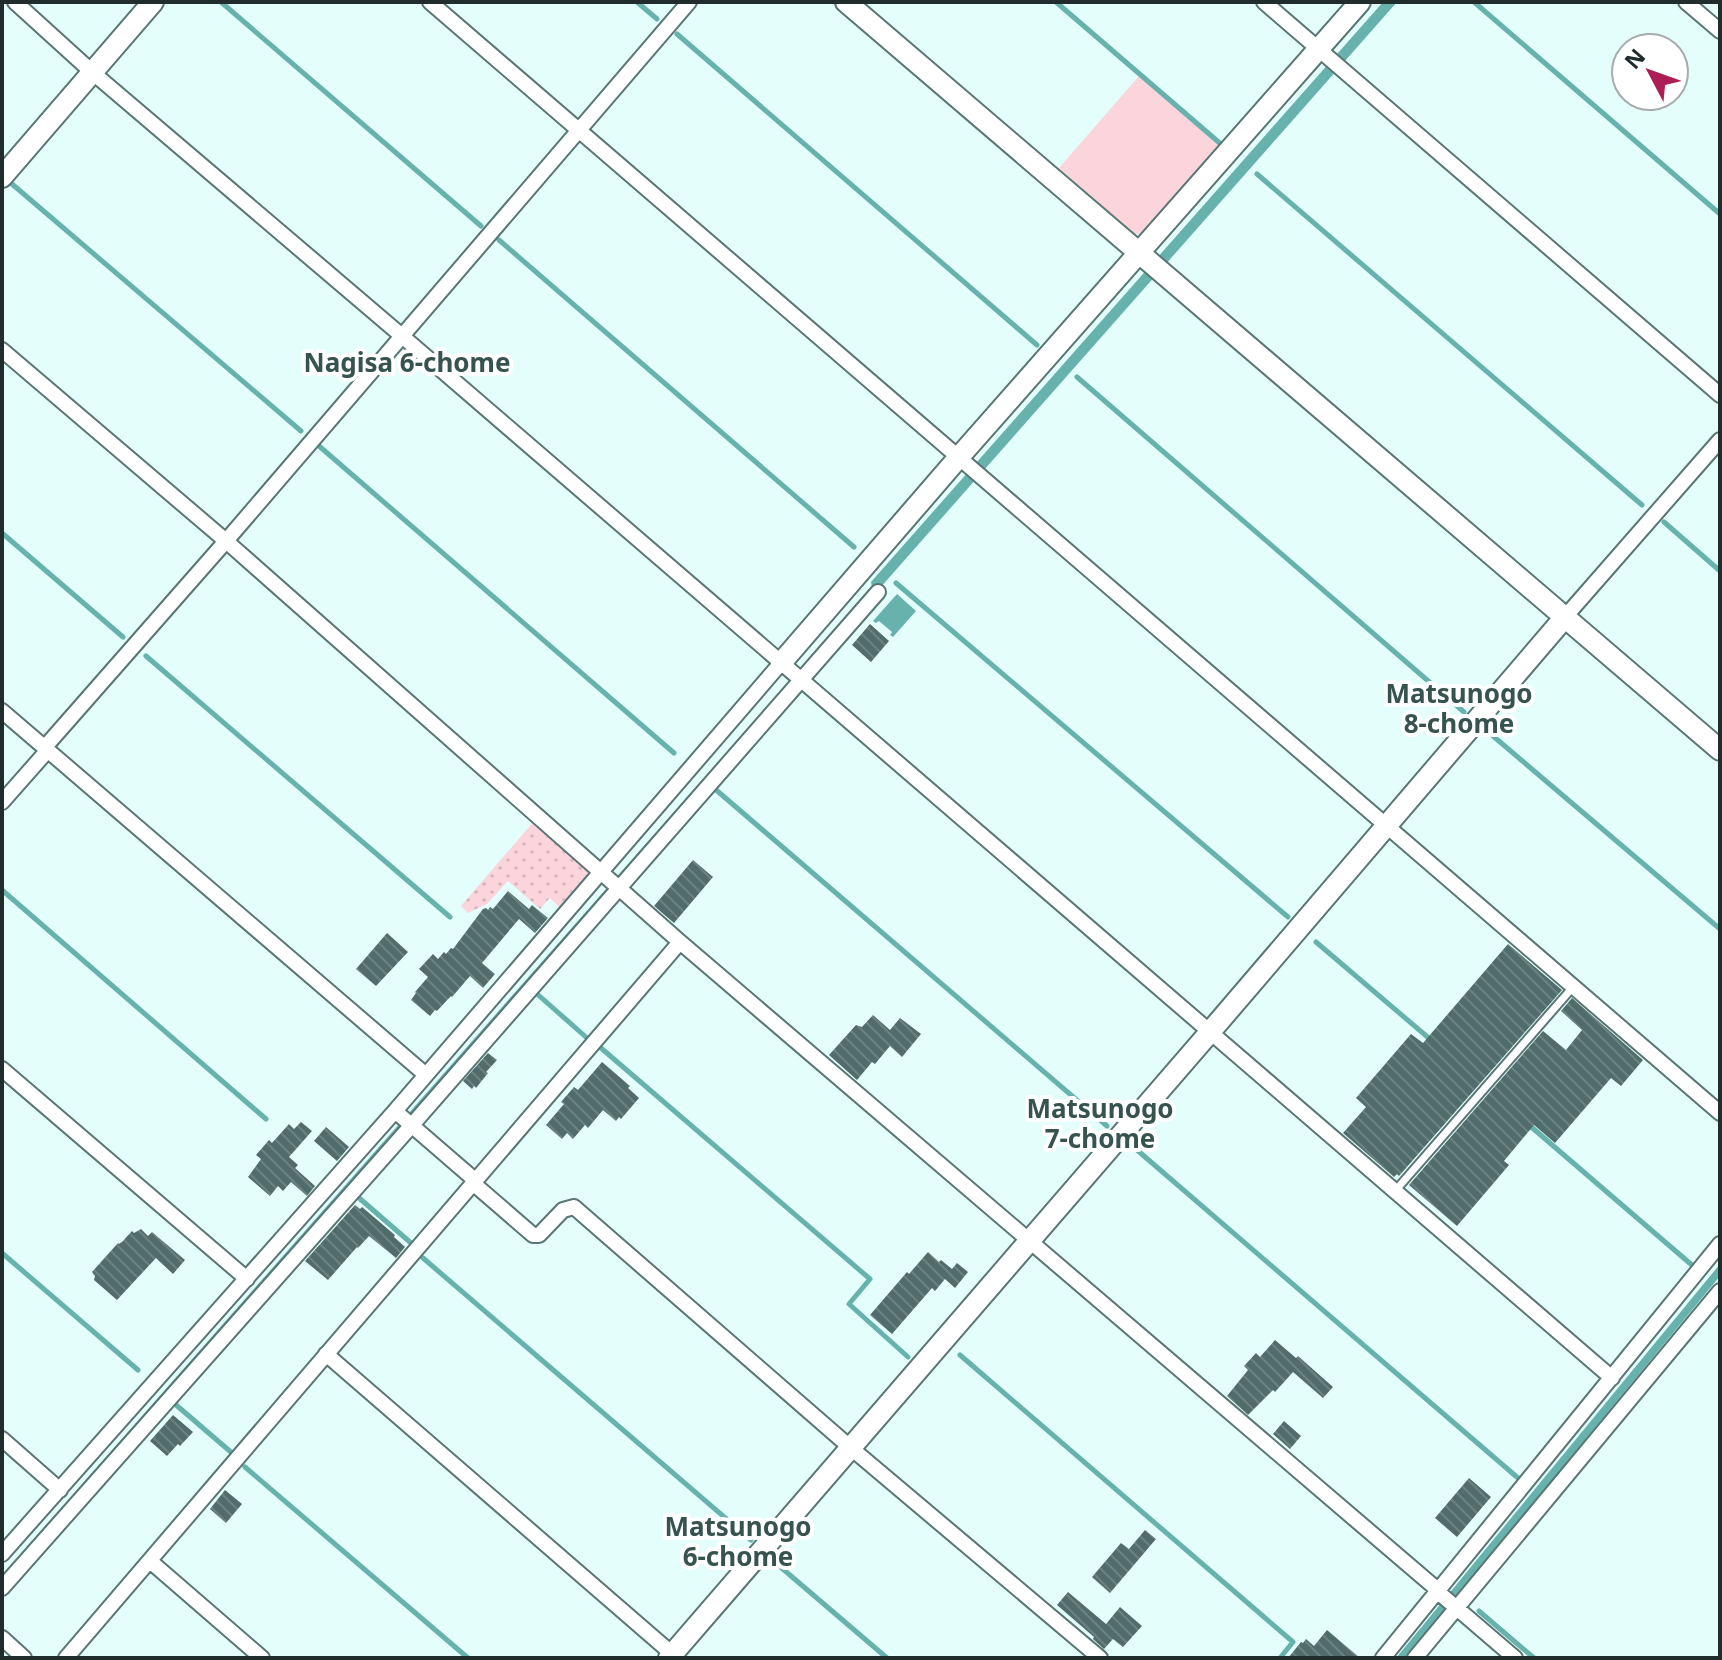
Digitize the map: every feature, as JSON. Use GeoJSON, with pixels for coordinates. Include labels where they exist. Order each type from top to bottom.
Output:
{"type":"FeatureCollection","features":[{"type":"Feature","properties":{"kind":"street"},"geometry":{"type":"LineString","coordinates":[[2,177],[153,2]]}},
{"type":"Feature","properties":{"kind":"street"},"geometry":{"type":"LineString","coordinates":[[430,2],[1720,1113]]}},
{"type":"Feature","properties":{"kind":"street"},"geometry":{"type":"LineString","coordinates":[[2,802],[689,2]]}},
{"type":"Feature","properties":{"kind":"street"},"geometry":{"type":"LineString","coordinates":[[846,2],[1720,750]]}},
{"type":"Feature","properties":{"kind":"street"},"geometry":{"type":"LineString","coordinates":[[1264,2],[1720,395]]}},
{"type":"Feature","properties":{"kind":"street"},"geometry":{"type":"LineString","coordinates":[[2,1554],[247,1279],[620,888],[791,671],[963,461],[1150,262],[1323,53],[1360,2]]}},
{"type":"Feature","properties":{"kind":"street"},"geometry":{"type":"LineString","coordinates":[[1686,2],[1720,31]]}},
{"type":"Feature","properties":{"kind":"street"},"geometry":{"type":"LineString","coordinates":[[19,6],[1612,1378]]}},
{"type":"Feature","properties":{"kind":"street"},"geometry":{"type":"LineString","coordinates":[[2,350],[226,541],[680,942],[1515,1658]]}},
{"type":"Feature","properties":{"kind":"street"},"geometry":{"type":"LineString","coordinates":[[326,1354],[673,1657],[1720,440]]}},
{"type":"Feature","properties":{"kind":"street"},"geometry":{"type":"LineString","coordinates":[[2,1588],[403,1117],[426,1075],[602,873],[791,671],[878,592]]}},
{"type":"Feature","properties":{"kind":"street"},"geometry":{"type":"LineString","coordinates":[[2,711],[426,1075]]}},
{"type":"Feature","properties":{"kind":"street"},"geometry":{"type":"LineString","coordinates":[[66,1658],[680,942]]}},
{"type":"Feature","properties":{"kind":"street"},"geometry":{"type":"LineString","coordinates":[[2,1069],[247,1279]]}},
{"type":"Feature","properties":{"kind":"street"},"geometry":{"type":"LineString","coordinates":[[403,1117],[533,1235],[539,1235],[563,1210],[574,1207],[851,1448],[1100,1658]]}},
{"type":"Feature","properties":{"kind":"street"},"geometry":{"type":"LineString","coordinates":[[1383,1658],[1720,1244]]}},
{"type":"Feature","properties":{"kind":"street"},"geometry":{"type":"LineString","coordinates":[[1415,1658],[1720,1291]]}},
{"type":"Feature","properties":{"kind":"street"},"geometry":{"type":"LineString","coordinates":[[2,1439],[60,1490]]}},
{"type":"Feature","properties":{"kind":"street"},"geometry":{"type":"LineString","coordinates":[[150,1561],[262,1658]]}},
{"type":"Feature","properties":{"kind":"street"},"geometry":{"type":"LineString","coordinates":[[2,1638],[24,1658]]}},
{"type":"Feature","properties":{"kind":"lane"},"geometry":{"type":"LineString","coordinates":[[1395,1191],[1573,987]]}},
{"type":"Feature","properties":{"kind":"shaded area"},"geometry":{"type":"Polygon","coordinates":[[[1139,76],[1221,146],[1145,233],[1134,234],[1059,168],[1139,76]]]}},
{"type":"Feature","properties":{"kind":"shaded area"},"geometry":{"type":"Polygon","coordinates":[[[535,820],[588,866],[589,873],[559,907],[550,898],[540,909],[508,881],[487,904],[468,913],[461,906],[535,820]]]}},
{"type":"Feature","properties":{"kind":"water"},"geometry":{"type":"Polygon","coordinates":[[[1383,2],[1397,2],[2,1583],[2,1575],[1383,2]]]}},
{"type":"Feature","properties":{"kind":"water"},"geometry":{"type":"Polygon","coordinates":[[[897,594],[916,611],[893,637],[890,635],[892,632],[879,621],[873,621],[897,594]]]}},
{"type":"Feature","properties":{"kind":"water"},"geometry":{"type":"Polygon","coordinates":[[[1720,1264],[1720,1276],[1405,1658],[1396,1658],[1720,1264]]]}},
{"type":"Feature","properties":{"kind":"building"},"geometry":{"type":"Polygon","coordinates":[[[870,624],[889,641],[871,662],[852,645],[870,624]]]}},
{"type":"Feature","properties":{"kind":"building"},"geometry":{"type":"Polygon","coordinates":[[[693,860],[713,877],[674,923],[654,906],[693,860]]]}},
{"type":"Feature","properties":{"kind":"building"},"geometry":{"type":"Polygon","coordinates":[[[508,891],[529,909],[532,905],[548,918],[535,933],[519,919],[482,963],[495,974],[483,988],[470,976],[430,1016],[411,1000],[428,977],[419,969],[433,954],[438,959],[444,952],[446,954],[453,949],[483,909],[493,909],[508,891]]]}},
{"type":"Feature","properties":{"kind":"building"},"geometry":{"type":"Polygon","coordinates":[[[387,933],[408,952],[376,986],[356,969],[387,933]]]}},
{"type":"Feature","properties":{"kind":"building"},"geometry":{"type":"Polygon","coordinates":[[[1508,944],[1562,990],[1399,1176],[1394,1177],[1343,1133],[1366,1107],[1356,1098],[1411,1034],[1423,1043],[1508,944]]]}},
{"type":"Feature","properties":{"kind":"building"},"geometry":{"type":"Polygon","coordinates":[[[1572,998],[1643,1060],[1621,1086],[1611,1078],[1555,1143],[1534,1125],[1504,1161],[1509,1165],[1457,1226],[1409,1185],[1543,1031],[1566,1050],[1582,1030],[1561,1011],[1572,998]]]}},
{"type":"Feature","properties":{"kind":"building"},"geometry":{"type":"Polygon","coordinates":[[[873,1015],[890,1030],[900,1018],[921,1034],[902,1057],[890,1046],[857,1080],[829,1055],[856,1025],[862,1027],[873,1015]]]}},
{"type":"Feature","properties":{"kind":"building"},"geometry":{"type":"Polygon","coordinates":[[[488,1053],[497,1060],[472,1089],[463,1081],[488,1053]]]}},
{"type":"Feature","properties":{"kind":"building"},"geometry":{"type":"Polygon","coordinates":[[[602,1062],[639,1098],[621,1119],[619,1117],[616,1121],[603,1110],[588,1128],[585,1125],[573,1139],[567,1133],[562,1139],[546,1125],[574,1087],[578,1090],[602,1062]]]}},
{"type":"Feature","properties":{"kind":"building"},"geometry":{"type":"Polygon","coordinates":[[[301,1122],[312,1131],[289,1157],[298,1165],[295,1168],[315,1186],[307,1196],[291,1182],[283,1191],[278,1186],[270,1196],[248,1177],[261,1159],[256,1155],[289,1124],[294,1129],[301,1122]]]}},
{"type":"Feature","properties":{"kind":"building"},"geometry":{"type":"Polygon","coordinates":[[[326,1127],[349,1147],[337,1161],[314,1141],[326,1127]]]}},
{"type":"Feature","properties":{"kind":"building"},"geometry":{"type":"Polygon","coordinates":[[[355,1205],[360,1209],[362,1207],[405,1247],[396,1258],[369,1236],[328,1280],[305,1261],[355,1205]]]}},
{"type":"Feature","properties":{"kind":"building"},"geometry":{"type":"Polygon","coordinates":[[[141,1229],[148,1236],[152,1232],[185,1260],[173,1274],[156,1258],[117,1300],[94,1280],[92,1272],[118,1243],[132,1231],[141,1229]]]}},
{"type":"Feature","properties":{"kind":"building"},"geometry":{"type":"Polygon","coordinates":[[[928,1252],[952,1269],[957,1263],[968,1272],[955,1288],[945,1279],[935,1291],[932,1288],[892,1334],[870,1315],[928,1252]]]}},
{"type":"Feature","properties":{"kind":"building"},"geometry":{"type":"Polygon","coordinates":[[[1275,1340],[1333,1387],[1323,1398],[1293,1372],[1248,1415],[1227,1396],[1248,1370],[1244,1366],[1256,1353],[1260,1357],[1275,1340]]]}},
{"type":"Feature","properties":{"kind":"building"},"geometry":{"type":"Polygon","coordinates":[[[173,1415],[193,1432],[167,1456],[150,1441],[173,1415]]]}},
{"type":"Feature","properties":{"kind":"building"},"geometry":{"type":"Polygon","coordinates":[[[1284,1421],[1301,1436],[1290,1449],[1273,1434],[1284,1421]]]}},
{"type":"Feature","properties":{"kind":"building"},"geometry":{"type":"Polygon","coordinates":[[[1469,1478],[1491,1497],[1457,1537],[1435,1518],[1469,1478]]]}},
{"type":"Feature","properties":{"kind":"building"},"geometry":{"type":"Polygon","coordinates":[[[225,1490],[242,1504],[226,1523],[210,1509],[225,1490]]]}},
{"type":"Feature","properties":{"kind":"building"},"geometry":{"type":"Polygon","coordinates":[[[1145,1530],[1156,1539],[1110,1593],[1092,1577],[1121,1543],[1129,1549],[1145,1530]]]}},
{"type":"Feature","properties":{"kind":"building"},"geometry":{"type":"Polygon","coordinates":[[[1068,1592],[1106,1624],[1120,1607],[1142,1626],[1123,1647],[1113,1639],[1104,1649],[1057,1605],[1068,1592]]]}},
{"type":"Feature","properties":{"kind":"building"},"geometry":{"type":"Polygon","coordinates":[[[1327,1630],[1360,1658],[1288,1658],[1306,1639],[1314,1646],[1327,1630]]]}},
{"type":"Feature","properties":{"kind":"waterway"},"geometry":{"type":"LineString","coordinates":[[221,2],[481,226]]}},
{"type":"Feature","properties":{"kind":"waterway"},"geometry":{"type":"LineString","coordinates":[[637,2],[657,19]]}},
{"type":"Feature","properties":{"kind":"waterway"},"geometry":{"type":"LineString","coordinates":[[1056,2],[1222,145]]}},
{"type":"Feature","properties":{"kind":"waterway"},"geometry":{"type":"LineString","coordinates":[[1474,2],[1720,214]]}},
{"type":"Feature","properties":{"kind":"waterway"},"geometry":{"type":"LineString","coordinates":[[677,34],[1037,345]]}},
{"type":"Feature","properties":{"kind":"waterway"},"geometry":{"type":"LineString","coordinates":[[1257,174],[1642,505]]}},
{"type":"Feature","properties":{"kind":"waterway"},"geometry":{"type":"LineString","coordinates":[[12,184],[301,431]]}},
{"type":"Feature","properties":{"kind":"waterway"},"geometry":{"type":"LineString","coordinates":[[499,240],[854,547]]}},
{"type":"Feature","properties":{"kind":"waterway"},"geometry":{"type":"LineString","coordinates":[[1077,377],[1464,712]]}},
{"type":"Feature","properties":{"kind":"waterway"},"geometry":{"type":"LineString","coordinates":[[319,446],[674,753]]}},
{"type":"Feature","properties":{"kind":"waterway"},"geometry":{"type":"LineString","coordinates":[[1664,522],[1720,571]]}},
{"type":"Feature","properties":{"kind":"waterway"},"geometry":{"type":"LineString","coordinates":[[2,533],[123,637]]}},
{"type":"Feature","properties":{"kind":"waterway"},"geometry":{"type":"LineString","coordinates":[[896,583],[1288,917]]}},
{"type":"Feature","properties":{"kind":"waterway"},"geometry":{"type":"LineString","coordinates":[[146,656],[450,917]]}},
{"type":"Feature","properties":{"kind":"waterway"},"geometry":{"type":"LineString","coordinates":[[1493,736],[1720,929]]}},
{"type":"Feature","properties":{"kind":"waterway"},"geometry":{"type":"LineString","coordinates":[[715,789],[1107,1126]]}},
{"type":"Feature","properties":{"kind":"waterway"},"geometry":{"type":"LineString","coordinates":[[2,890],[266,1119]]}},
{"type":"Feature","properties":{"kind":"waterway"},"geometry":{"type":"LineString","coordinates":[[1316,942],[1431,1040]]}},
{"type":"Feature","properties":{"kind":"waterway"},"geometry":{"type":"LineString","coordinates":[[536,993],[587,1038]]}},
{"type":"Feature","properties":{"kind":"waterway"},"geometry":{"type":"LineString","coordinates":[[601,1048],[870,1279],[849,1304],[908,1357]]}},
{"type":"Feature","properties":{"kind":"waterway"},"geometry":{"type":"LineString","coordinates":[[1529,1125],[1693,1266]]}},
{"type":"Feature","properties":{"kind":"waterway"},"geometry":{"type":"LineString","coordinates":[[1137,1150],[1518,1478]]}},
{"type":"Feature","properties":{"kind":"waterway"},"geometry":{"type":"LineString","coordinates":[[358,1197],[411,1243]]}},
{"type":"Feature","properties":{"kind":"waterway"},"geometry":{"type":"LineString","coordinates":[[2,1253],[138,1370]]}},
{"type":"Feature","properties":{"kind":"waterway"},"geometry":{"type":"LineString","coordinates":[[423,1258],[751,1540]]}},
{"type":"Feature","properties":{"kind":"waterway"},"geometry":{"type":"LineString","coordinates":[[960,1355],[1293,1642],[1280,1658]]}},
{"type":"Feature","properties":{"kind":"waterway"},"geometry":{"type":"LineString","coordinates":[[175,1404],[232,1453]]}},
{"type":"Feature","properties":{"kind":"waterway"},"geometry":{"type":"LineString","coordinates":[[245,1467],[468,1658]]}},
{"type":"Feature","properties":{"kind":"waterway"},"geometry":{"type":"LineString","coordinates":[[777,1564],[887,1658]]}},
{"type":"Feature","properties":{"kind":"waterway"},"geometry":{"type":"LineString","coordinates":[[1479,1611],[1534,1658]]}},
{"type":"Feature","properties":{"kind":"district","name":"Nagisa 6-chome"},"geometry":{"type":"Point","coordinates":[407,362]}},
{"type":"Feature","properties":{"kind":"district","name":"Matsunogo 8-chome"},"geometry":{"type":"Point","coordinates":[1459,708]}},
{"type":"Feature","properties":{"kind":"district","name":"Matsunogo 7-chome"},"geometry":{"type":"Point","coordinates":[1100,1123]}},
{"type":"Feature","properties":{"kind":"district","name":"Matsunogo 6-chome"},"geometry":{"type":"Point","coordinates":[738,1541]}}]}
